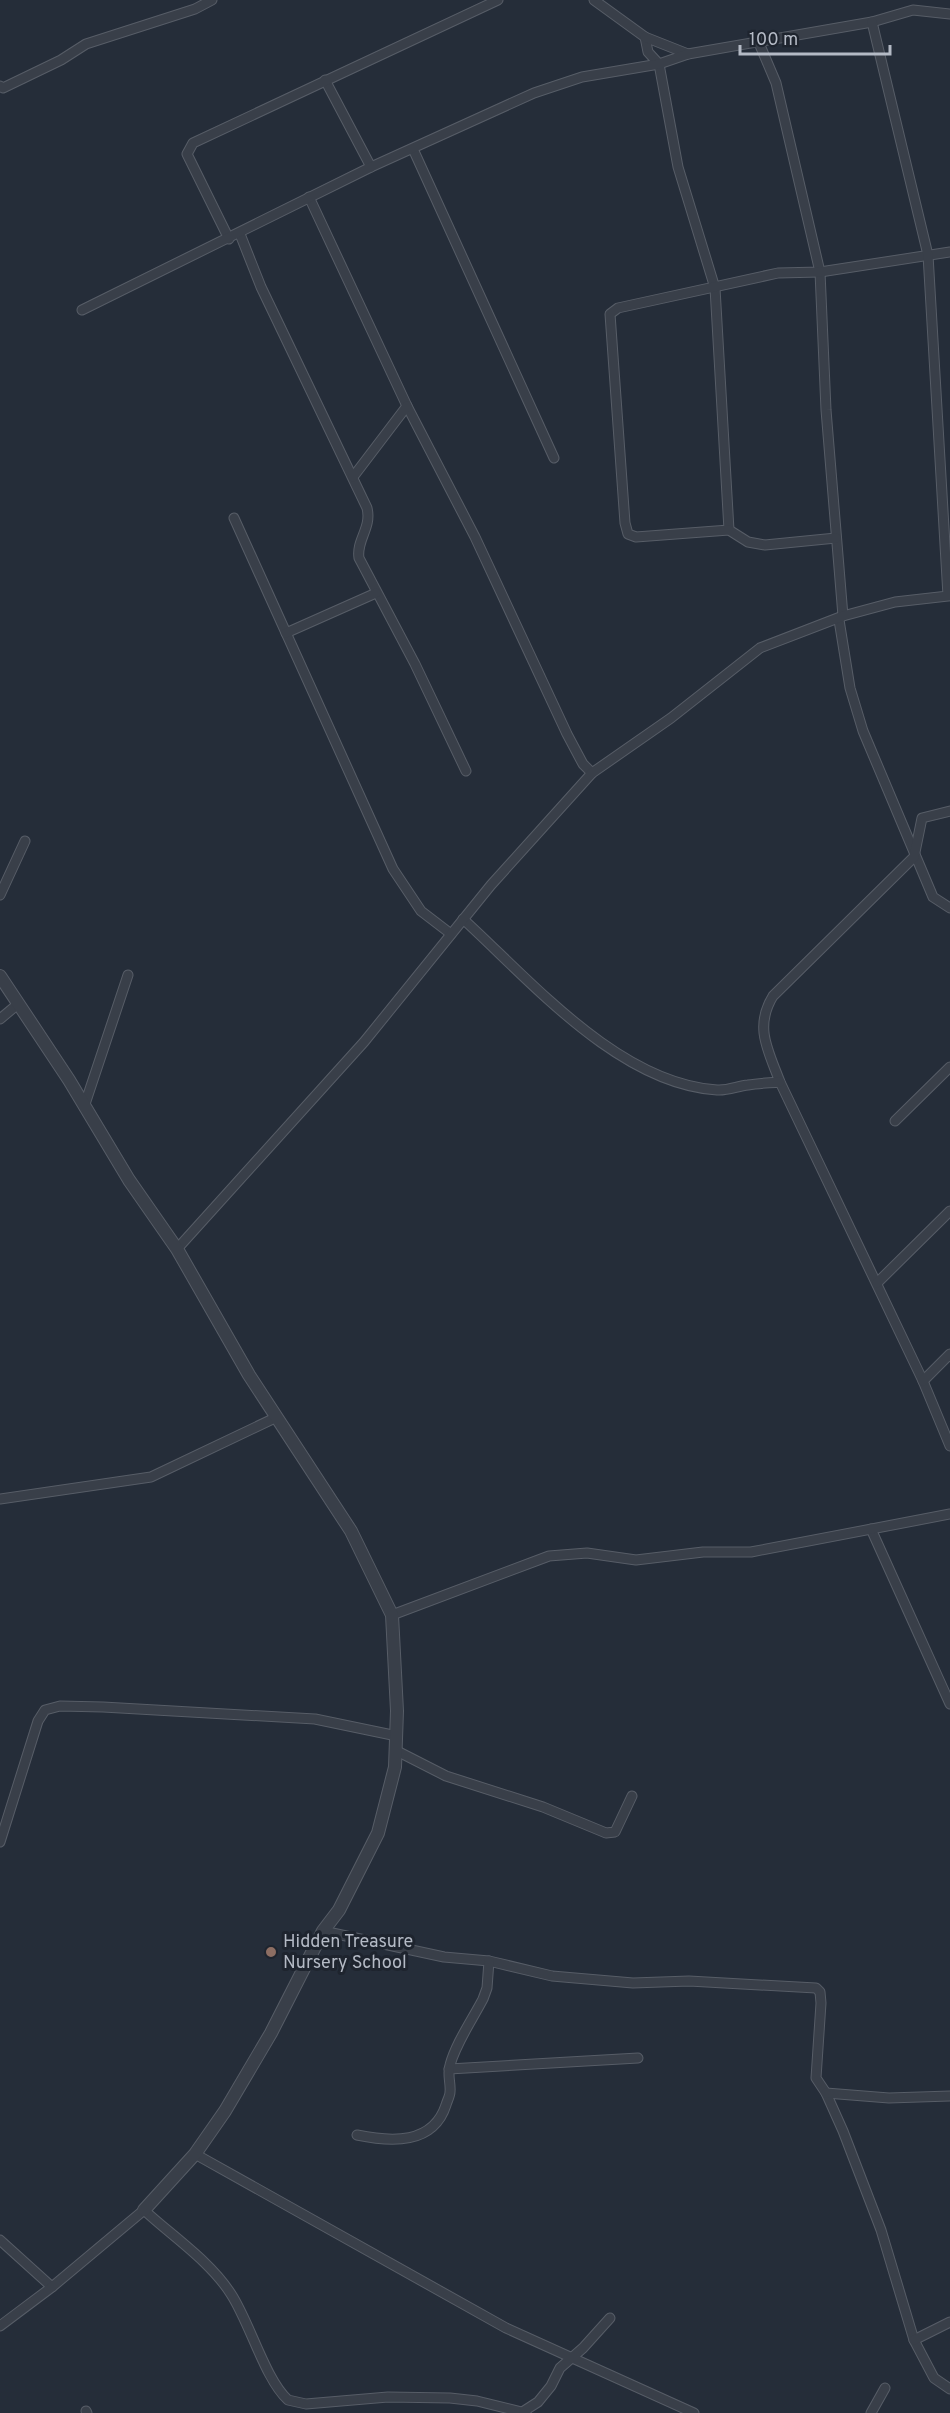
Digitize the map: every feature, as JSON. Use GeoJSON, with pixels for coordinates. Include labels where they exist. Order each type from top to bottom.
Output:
{"type":"FeatureCollection","features":[{"type":"Feature","properties":{"kind":"street"},"geometry":{"type":"LineString","coordinates":[[0,86],[3,88],[37,72],[86,44],[195,9],[212,0]]}},
{"type":"Feature","properties":{"kind":"street"},"geometry":{"type":"LineString","coordinates":[[229,239],[187,154],[189,147],[325,80],[498,0]]}},
{"type":"Feature","properties":{"kind":"street"},"geometry":{"type":"LineString","coordinates":[[594,0],[645,37],[688,54]]}},
{"type":"Feature","properties":{"kind":"street"},"geometry":{"type":"LineString","coordinates":[[82,310],[240,234],[371,167],[534,93],[582,77],[659,64],[688,54],[872,22],[913,10],[950,14]]}},
{"type":"Feature","properties":{"kind":"street"},"geometry":{"type":"LineString","coordinates":[[177,1249],[364,1042],[463,919],[592,773],[671,718],[760,648],[841,618],[895,602],[949,596],[928,255],[872,22]]}},
{"type":"Feature","properties":{"kind":"street"},"geometry":{"type":"LineString","coordinates":[[645,37],[648,52],[659,64],[678,167],[716,288],[729,531]]}},
{"type":"Feature","properties":{"kind":"street"},"geometry":{"type":"LineString","coordinates":[[759,43],[776,83],[820,272],[826,410],[841,618],[850,688],[863,731],[914,857],[933,897],[950,908]]}},
{"type":"Feature","properties":{"kind":"street"},"geometry":{"type":"LineString","coordinates":[[325,80],[371,167]]}},
{"type":"Feature","properties":{"kind":"street"},"geometry":{"type":"LineString","coordinates":[[413,149],[554,458]]}},
{"type":"Feature","properties":{"kind":"street"},"geometry":{"type":"LineString","coordinates":[[309,197],[407,406],[476,537],[567,734],[592,773]]}},
{"type":"Feature","properties":{"kind":"street"},"geometry":{"type":"LineString","coordinates":[[240,234],[261,287],[353,477],[369,515],[368,530],[359,546],[359,558],[415,664],[466,771]]}},
{"type":"Feature","properties":{"kind":"street"},"geometry":{"type":"LineString","coordinates":[[836,538],[765,545],[748,542],[729,531],[636,537],[628,534],[625,523],[609,327],[613,310],[778,273],[820,272],[950,252]]}},
{"type":"Feature","properties":{"kind":"street"},"geometry":{"type":"LineString","coordinates":[[353,477],[407,406]]}},
{"type":"Feature","properties":{"kind":"street"},"geometry":{"type":"LineString","coordinates":[[234,518],[393,869],[421,911],[451,934]]}},
{"type":"Feature","properties":{"kind":"street"},"geometry":{"type":"LineString","coordinates":[[286,633],[376,593]]}},
{"type":"Feature","properties":{"kind":"street"},"geometry":{"type":"LineString","coordinates":[[950,812],[922,818],[914,857],[773,996],[764,1010],[762,1025],[767,1047],[780,1082],[877,1283],[950,1446]]}},
{"type":"Feature","properties":{"kind":"street"},"geometry":{"type":"LineString","coordinates":[[0,895],[25,841]]}},
{"type":"Feature","properties":{"kind":"street"},"geometry":{"type":"LineString","coordinates":[[463,919],[588,1034],[644,1068],[678,1082],[718,1091],[780,1082]]}},
{"type":"Feature","properties":{"kind":"street"},"geometry":{"type":"LineString","coordinates":[[84,1107],[128,975]]}},
{"type":"Feature","properties":{"kind":"street"},"geometry":{"type":"LineString","coordinates":[[0,976],[129,1180],[177,1249],[194,1282],[277,1417],[351,1531],[378,1582],[392,1615],[397,1736],[389,1799],[378,1833],[339,1910],[323,1931],[271,2033],[225,2111],[195,2154],[144,2210],[52,2287],[0,2326]]}},
{"type":"Feature","properties":{"kind":"street"},"geometry":{"type":"LineString","coordinates":[[0,1019],[18,1004]]}},
{"type":"Feature","properties":{"kind":"street"},"geometry":{"type":"LineString","coordinates":[[895,1121],[950,1067]]}},
{"type":"Feature","properties":{"kind":"street"},"geometry":{"type":"LineString","coordinates":[[877,1283],[950,1211]]}},
{"type":"Feature","properties":{"kind":"street"},"geometry":{"type":"LineString","coordinates":[[922,1381],[950,1354]]}},
{"type":"Feature","properties":{"kind":"street"},"geometry":{"type":"LineString","coordinates":[[0,1499],[151,1477],[277,1417]]}},
{"type":"Feature","properties":{"kind":"street"},"geometry":{"type":"LineString","coordinates":[[392,1615],[549,1556],[587,1553],[636,1560],[703,1552],[750,1552],[950,1514]]}},
{"type":"Feature","properties":{"kind":"street"},"geometry":{"type":"LineString","coordinates":[[871,1529],[950,1704]]}},
{"type":"Feature","properties":{"kind":"street"},"geometry":{"type":"LineString","coordinates":[[0,1842],[38,1721],[45,1710],[60,1706],[102,1707],[315,1719],[397,1736]]}},
{"type":"Feature","properties":{"kind":"street"},"geometry":{"type":"LineString","coordinates":[[395,1750],[446,1776],[543,1808],[606,1833],[615,1832],[632,1796]]}},
{"type":"Feature","properties":{"kind":"street"},"geometry":{"type":"LineString","coordinates":[[323,1931],[444,1957],[489,1961],[552,1976],[602,1981],[689,1981],[816,1988],[820,1992],[821,2003],[816,2078],[826,2093],[881,2230],[914,2340],[934,2378],[950,2389]]}},
{"type":"Feature","properties":{"kind":"street"},"geometry":{"type":"LineString","coordinates":[[357,2135],[377,2139],[402,2139],[434,2127],[443,2116],[450,2092],[449,2069],[487,1988],[489,1961]]}},
{"type":"Feature","properties":{"kind":"street"},"geometry":{"type":"LineString","coordinates":[[449,2069],[638,2058]]}},
{"type":"Feature","properties":{"kind":"street"},"geometry":{"type":"LineString","coordinates":[[826,2093],[889,2098],[950,2096]]}},
{"type":"Feature","properties":{"kind":"street"},"geometry":{"type":"LineString","coordinates":[[195,2154],[496,2323],[694,2413]]}},
{"type":"Feature","properties":{"kind":"street"},"geometry":{"type":"LineString","coordinates":[[144,2210],[209,2268],[230,2292],[253,2332],[282,2395],[293,2403],[417,2396],[477,2401],[525,2412],[538,2402],[551,2386],[560,2368],[574,2357],[610,2318]]}},
{"type":"Feature","properties":{"kind":"street"},"geometry":{"type":"LineString","coordinates":[[0,2240],[52,2287]]}},
{"type":"Feature","properties":{"kind":"street"},"geometry":{"type":"LineString","coordinates":[[914,2340],[950,2322]]}},
{"type":"Feature","properties":{"kind":"street"},"geometry":{"type":"LineString","coordinates":[[871,2413],[885,2388]]}},
{"type":"Feature","properties":{"kind":"street"},"geometry":{"type":"LineString","coordinates":[[289,2413],[293,2403]]}},
{"type":"Feature","properties":{"kind":"place","name":"Hidden Treasure Nursery School"},"geometry":{"type":"Point","coordinates":[271,1952]}}]}
